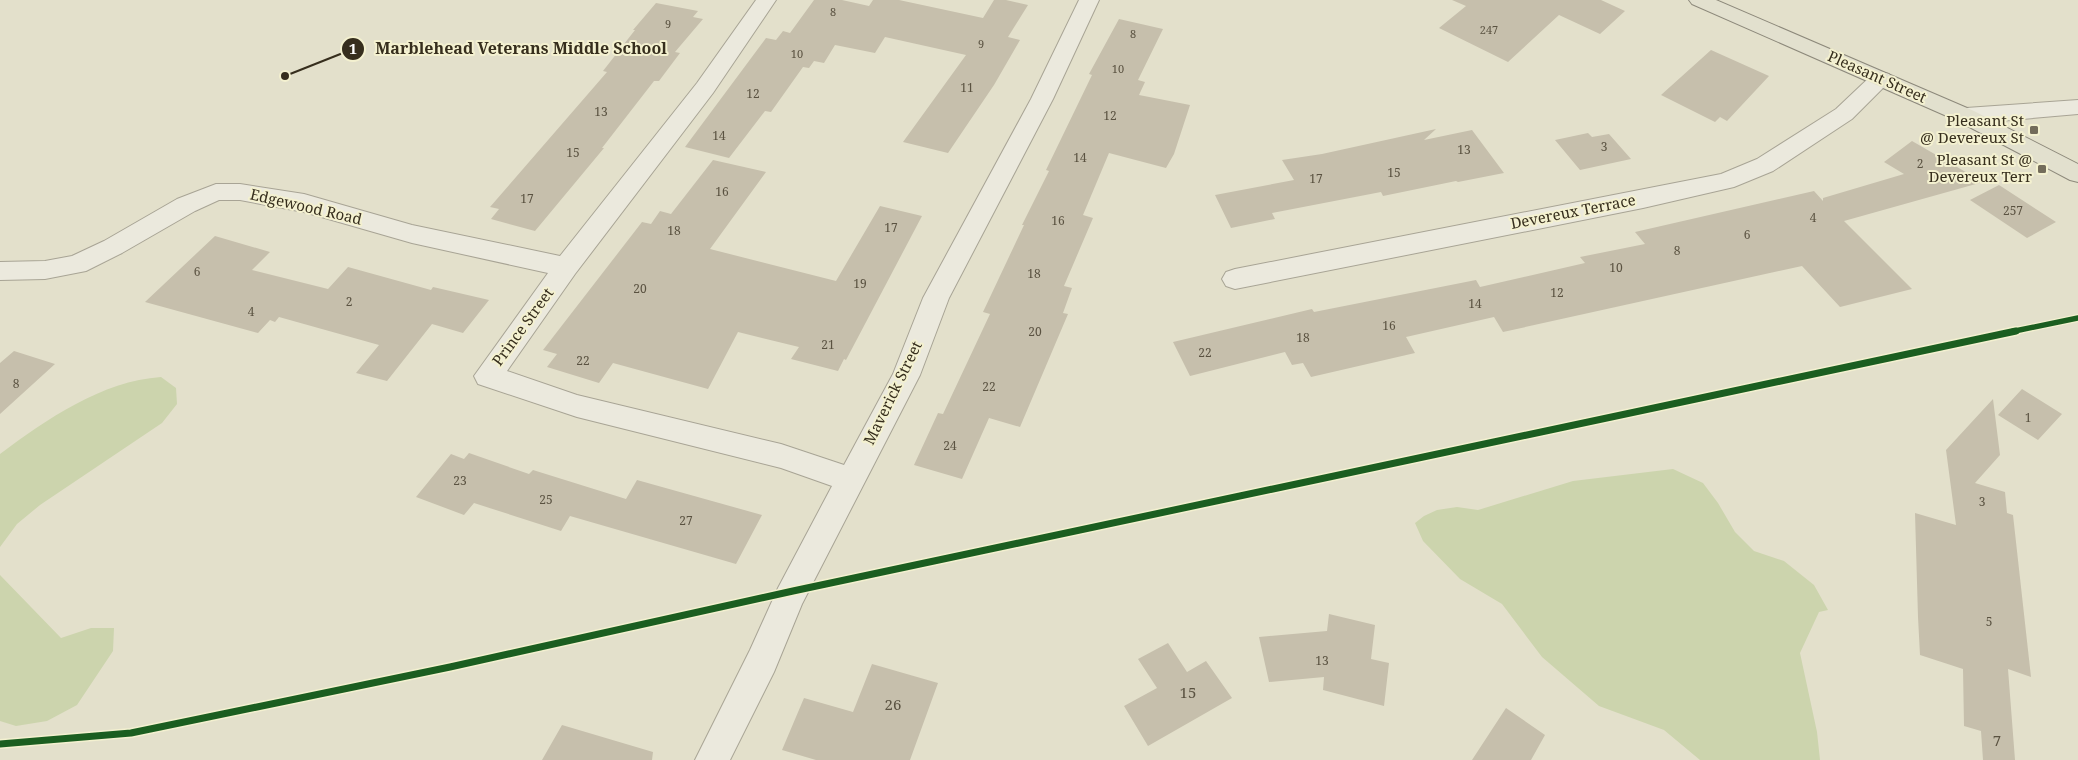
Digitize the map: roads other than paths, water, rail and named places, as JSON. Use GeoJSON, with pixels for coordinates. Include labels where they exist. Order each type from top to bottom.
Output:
{"type":"FeatureCollection","features":[{"type":"Feature","properties":{"kind":"main road","name":"Pleasant Street"},"geometry":{"type":"LineString","coordinates":[[1699,0],[1966,116],[2078,174]]}},
{"type":"Feature","properties":{"kind":"street","name":"Prince Street"},"geometry":{"type":"LineString","coordinates":[[766,0],[705,88],[644,163],[488,376],[577,406],[781,456],[850,480]]}},
{"type":"Feature","properties":{"kind":"street","name":"Maverick Street"},"geometry":{"type":"LineString","coordinates":[[712,760],[762,661],[789,598],[906,375],[936,298],[1042,99],[1089,0]]}},
{"type":"Feature","properties":{"kind":"street","name":"Devereux Terrace"},"geometry":{"type":"LineString","coordinates":[[1235,279],[1726,181],[1765,165],[1844,114],[1881,79]]}},
{"type":"Feature","properties":{"kind":"street"},"geometry":{"type":"LineString","coordinates":[[1966,116],[2078,107]]}},
{"type":"Feature","properties":{"kind":"street","name":"Edgewood Road"},"geometry":{"type":"LineString","coordinates":[[0,271],[45,270],[77,264],[113,248],[186,205],[216,192],[240,192],[304,203],[412,234],[566,267]]}},
{"type":"Feature","properties":{"kind":"place","name":"Marblehead Veterans Middle School"},"geometry":{"type":"Point","coordinates":[285,76]}},
{"type":"Feature","properties":{"kind":"place","name":"Pleasant St @ Devereux St"},"geometry":{"type":"Point","coordinates":[2034,130]}},
{"type":"Feature","properties":{"kind":"place","name":"Pleasant St @ Devereux Terr"},"geometry":{"type":"Point","coordinates":[2042,169]}}]}
